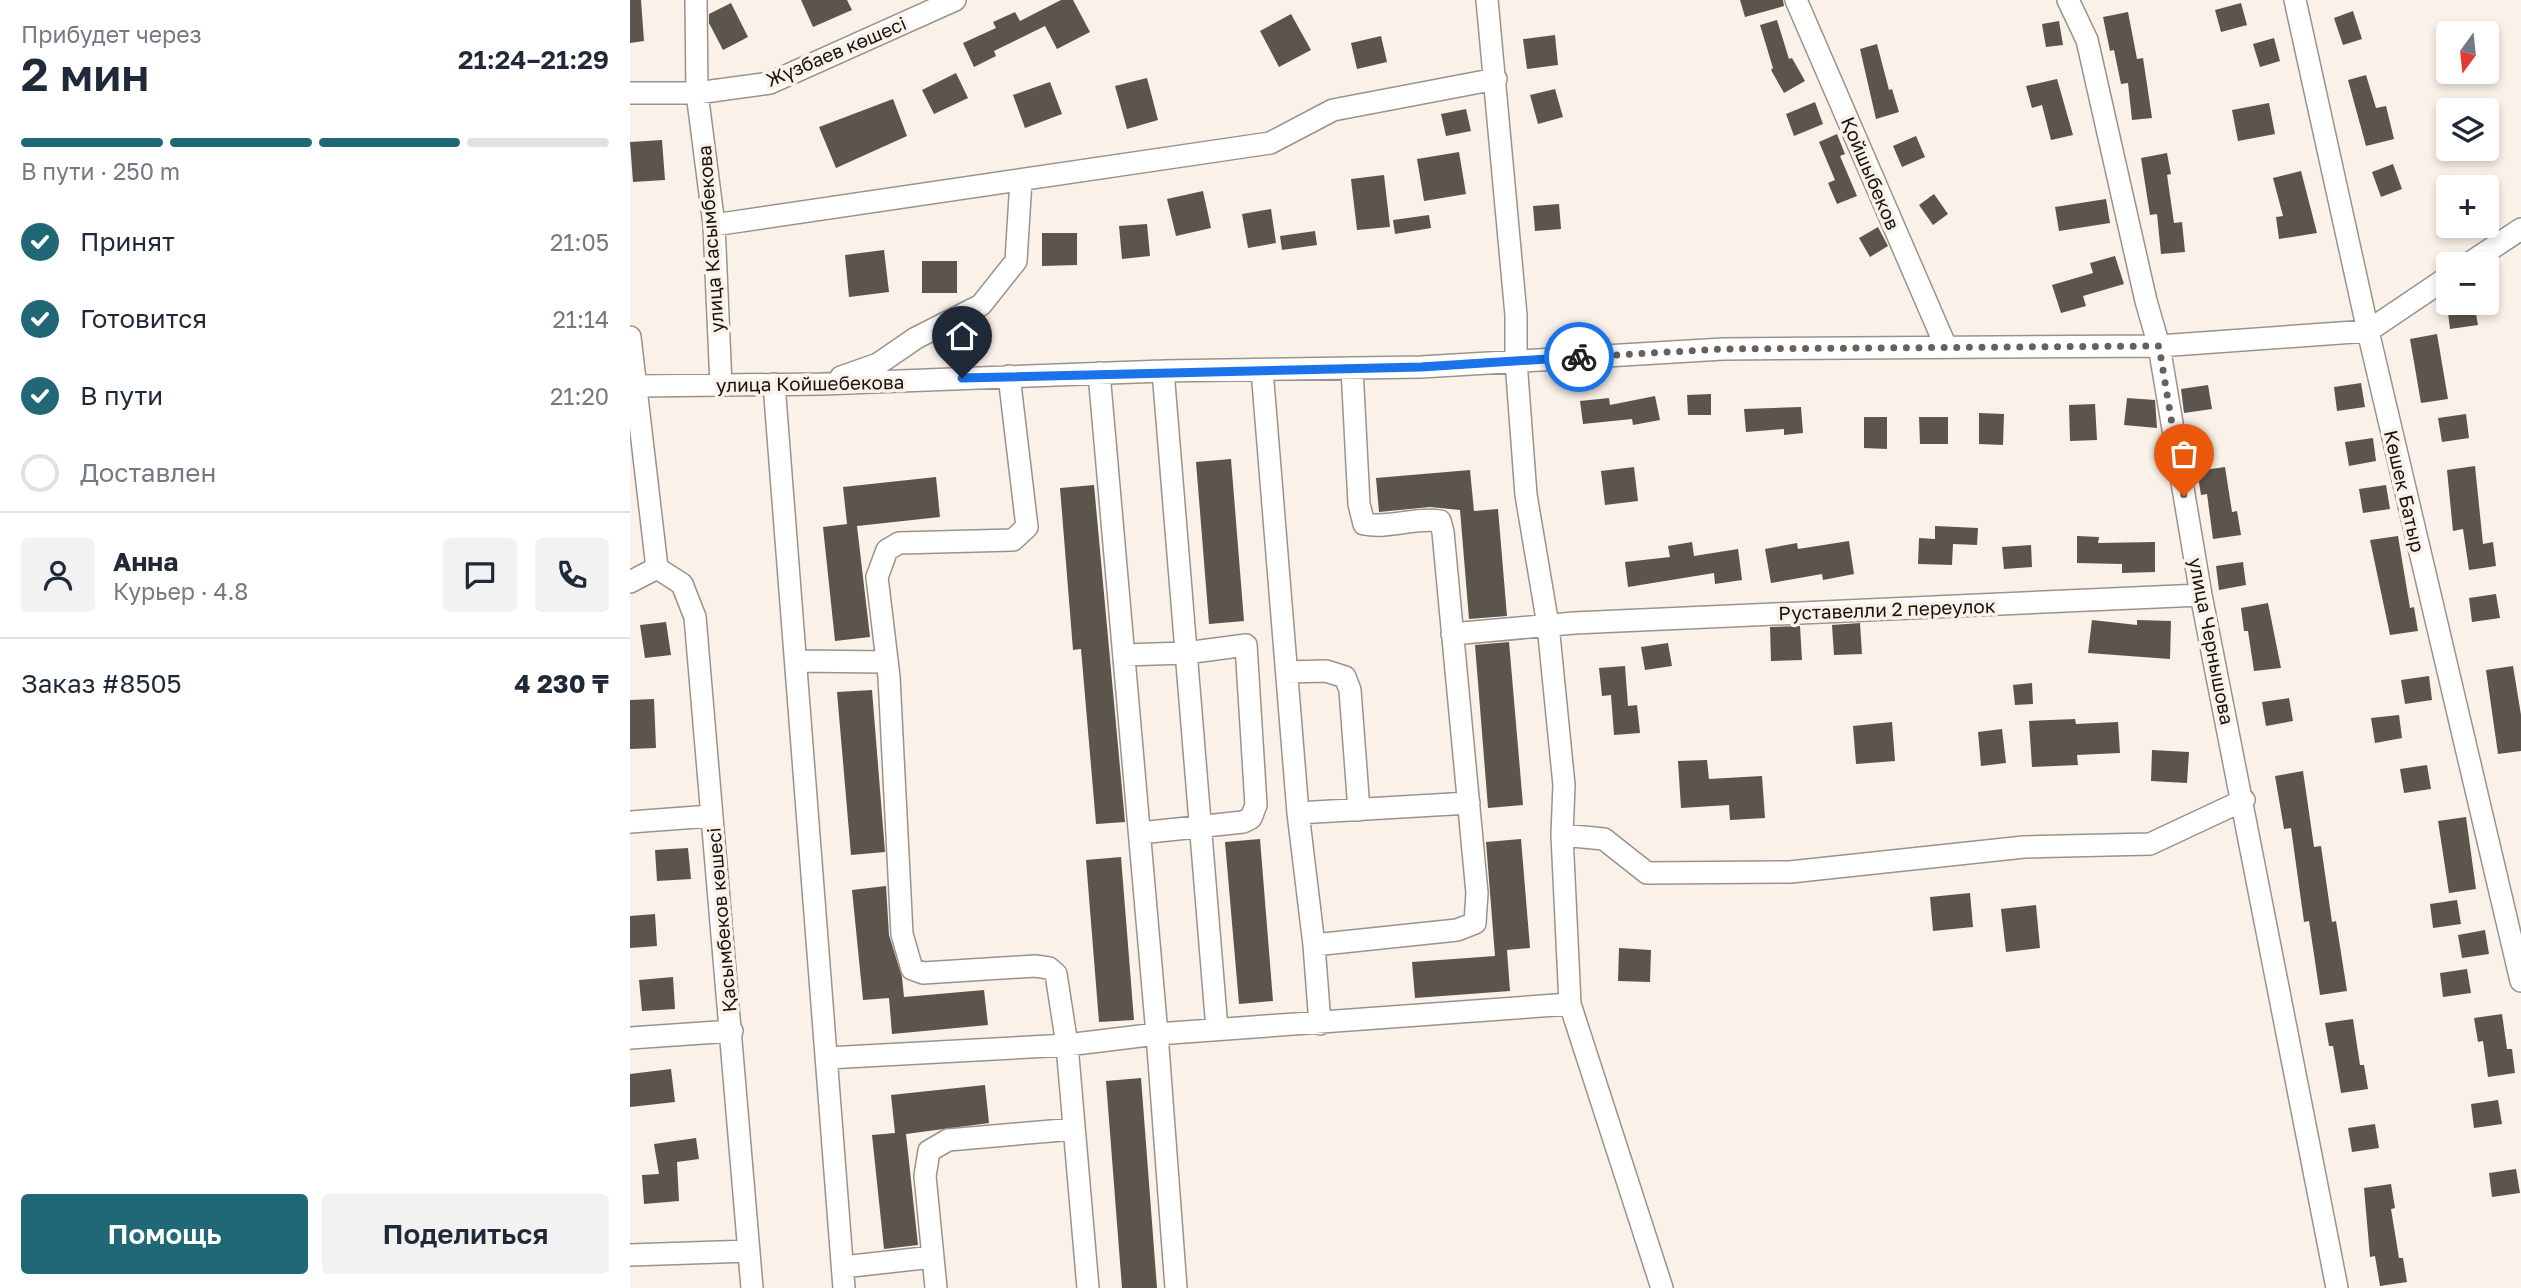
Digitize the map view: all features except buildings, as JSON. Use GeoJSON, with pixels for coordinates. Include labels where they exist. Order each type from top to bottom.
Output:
{"type":"FeatureCollection","features":[{"type":"Feature","properties":{"kind":"street","name":"улица Касымбекова"},"geometry":{"type":"LineString","coordinates":[[696,0],[697,93],[713,225],[721,385]]}},
{"type":"Feature","properties":{"kind":"street","name":"Жүзбаев көшесі"},"geometry":{"type":"LineString","coordinates":[[630,93],[697,93],[770,83],[955,0]]}},
{"type":"Feature","properties":{"kind":"street"},"geometry":{"type":"LineString","coordinates":[[1487,0],[1516,315],[1516,361],[1526,495],[1548,625],[1564,785],[1562,835],[1570,1004],[1662,1288]]}},
{"type":"Feature","properties":{"kind":"street","name":"Қойшыбеков"},"geometry":{"type":"LineString","coordinates":[[1796,0],[1946,347]]}},
{"type":"Feature","properties":{"kind":"street","name":"улица Чернышова"},"geometry":{"type":"LineString","coordinates":[[2068,0],[2087,40],[2146,301],[2159,346],[2201,595],[2244,800],[2337,1288]]}},
{"type":"Feature","properties":{"kind":"street","name":"Көшек Батыр"},"geometry":{"type":"LineString","coordinates":[[2295,0],[2368,331],[2521,981]]}},
{"type":"Feature","properties":{"kind":"street"},"geometry":{"type":"LineString","coordinates":[[713,225],[1270,143],[1333,110],[1496,79]]}},
{"type":"Feature","properties":{"kind":"street"},"geometry":{"type":"LineString","coordinates":[[822,384],[878,364],[916,338],[981,305],[1016,261],[1021,180]]}},
{"type":"Feature","properties":{"kind":"street"},"geometry":{"type":"LineString","coordinates":[[2486,252],[2521,229]]}},
{"type":"Feature","properties":{"kind":"street"},"geometry":{"type":"LineString","coordinates":[[2368,331],[2436,286]]}},
{"type":"Feature","properties":{"kind":"street","name":"улица Койшебекова"},"geometry":{"type":"LineString","coordinates":[[636,386],[822,384],[1163,371],[1352,368],[1723,349],[2159,346],[2368,331]]}},
{"type":"Feature","properties":{"kind":"street"},"geometry":{"type":"LineString","coordinates":[[630,582],[657,568],[631,348]]}},
{"type":"Feature","properties":{"kind":"street"},"geometry":{"type":"LineString","coordinates":[[1314,945],[1457,930],[1475,923],[1477,893],[1440,521],[1427,519],[1383,527],[1364,524],[1359,504],[1352,368]]}},
{"type":"Feature","properties":{"kind":"street"},"geometry":{"type":"LineString","coordinates":[[1262,370],[1298,814],[1314,945],[1320,1024]]}},
{"type":"Feature","properties":{"kind":"street"},"geometry":{"type":"LineString","coordinates":[[1163,371],[1217,1029]]}},
{"type":"Feature","properties":{"kind":"street"},"geometry":{"type":"LineString","coordinates":[[1099,373],[1157,1034],[1176,1288]]}},
{"type":"Feature","properties":{"kind":"street"},"geometry":{"type":"LineString","coordinates":[[1009,376],[1027,527],[1013,540],[899,543],[887,550],[877,577],[887,662],[902,934],[906,958],[912,969],[923,973],[1035,966],[1049,968],[1056,974],[1067,1045],[1088,1288]]}},
{"type":"Feature","properties":{"kind":"street"},"geometry":{"type":"LineString","coordinates":[[774,384],[844,1277],[933,1257]]}},
{"type":"Feature","properties":{"kind":"street","name":"Қасымбеков көшесі"},"geometry":{"type":"LineString","coordinates":[[657,568],[682,584],[695,617],[752,1288]]}},
{"type":"Feature","properties":{"kind":"street","name":"Руставелли 2 переулок"},"geometry":{"type":"LineString","coordinates":[[1452,634],[1574,623],[2201,595]]}},
{"type":"Feature","properties":{"kind":"street"},"geometry":{"type":"LineString","coordinates":[[1124,655],[1186,653],[1246,645],[1284,644]]}},
{"type":"Feature","properties":{"kind":"street"},"geometry":{"type":"LineString","coordinates":[[1140,833],[1242,822],[1251,818],[1256,805],[1246,645]]}},
{"type":"Feature","properties":{"kind":"street"},"geometry":{"type":"LineString","coordinates":[[796,661],[887,662]]}},
{"type":"Feature","properties":{"kind":"street"},"geometry":{"type":"LineString","coordinates":[[1287,672],[1326,671],[1345,677],[1350,690],[1359,810]]}},
{"type":"Feature","properties":{"kind":"street"},"geometry":{"type":"LineString","coordinates":[[1562,835],[1604,838],[1647,873],[1790,872],[2024,847],[2150,844],[2244,800]]}},
{"type":"Feature","properties":{"kind":"street"},"geometry":{"type":"LineString","coordinates":[[1298,814],[1469,803]]}},
{"type":"Feature","properties":{"kind":"street"},"geometry":{"type":"LineString","coordinates":[[630,822],[711,816]]}},
{"type":"Feature","properties":{"kind":"street"},"geometry":{"type":"LineString","coordinates":[[827,1058],[1067,1045],[1217,1029],[1320,1024],[1570,1004]]}},
{"type":"Feature","properties":{"kind":"street"},"geometry":{"type":"LineString","coordinates":[[630,1038],[732,1031]]}},
{"type":"Feature","properties":{"kind":"street"},"geometry":{"type":"LineString","coordinates":[[936,1288],[925,1176],[929,1151],[948,1140],[1074,1129]]}},
{"type":"Feature","properties":{"kind":"street"},"geometry":{"type":"LineString","coordinates":[[630,1255],[749,1251]]}},
{"type":"Feature","properties":{"kind":"way so far"},"geometry":{"type":"LineString","coordinates":[[1579,357],[1723,349],[2159,346],[2184,496]]}},
{"type":"Feature","properties":{"kind":"route"},"geometry":{"type":"LineString","coordinates":[[962,378],[1163,371],[1421,367],[1579,357]]}}]}
